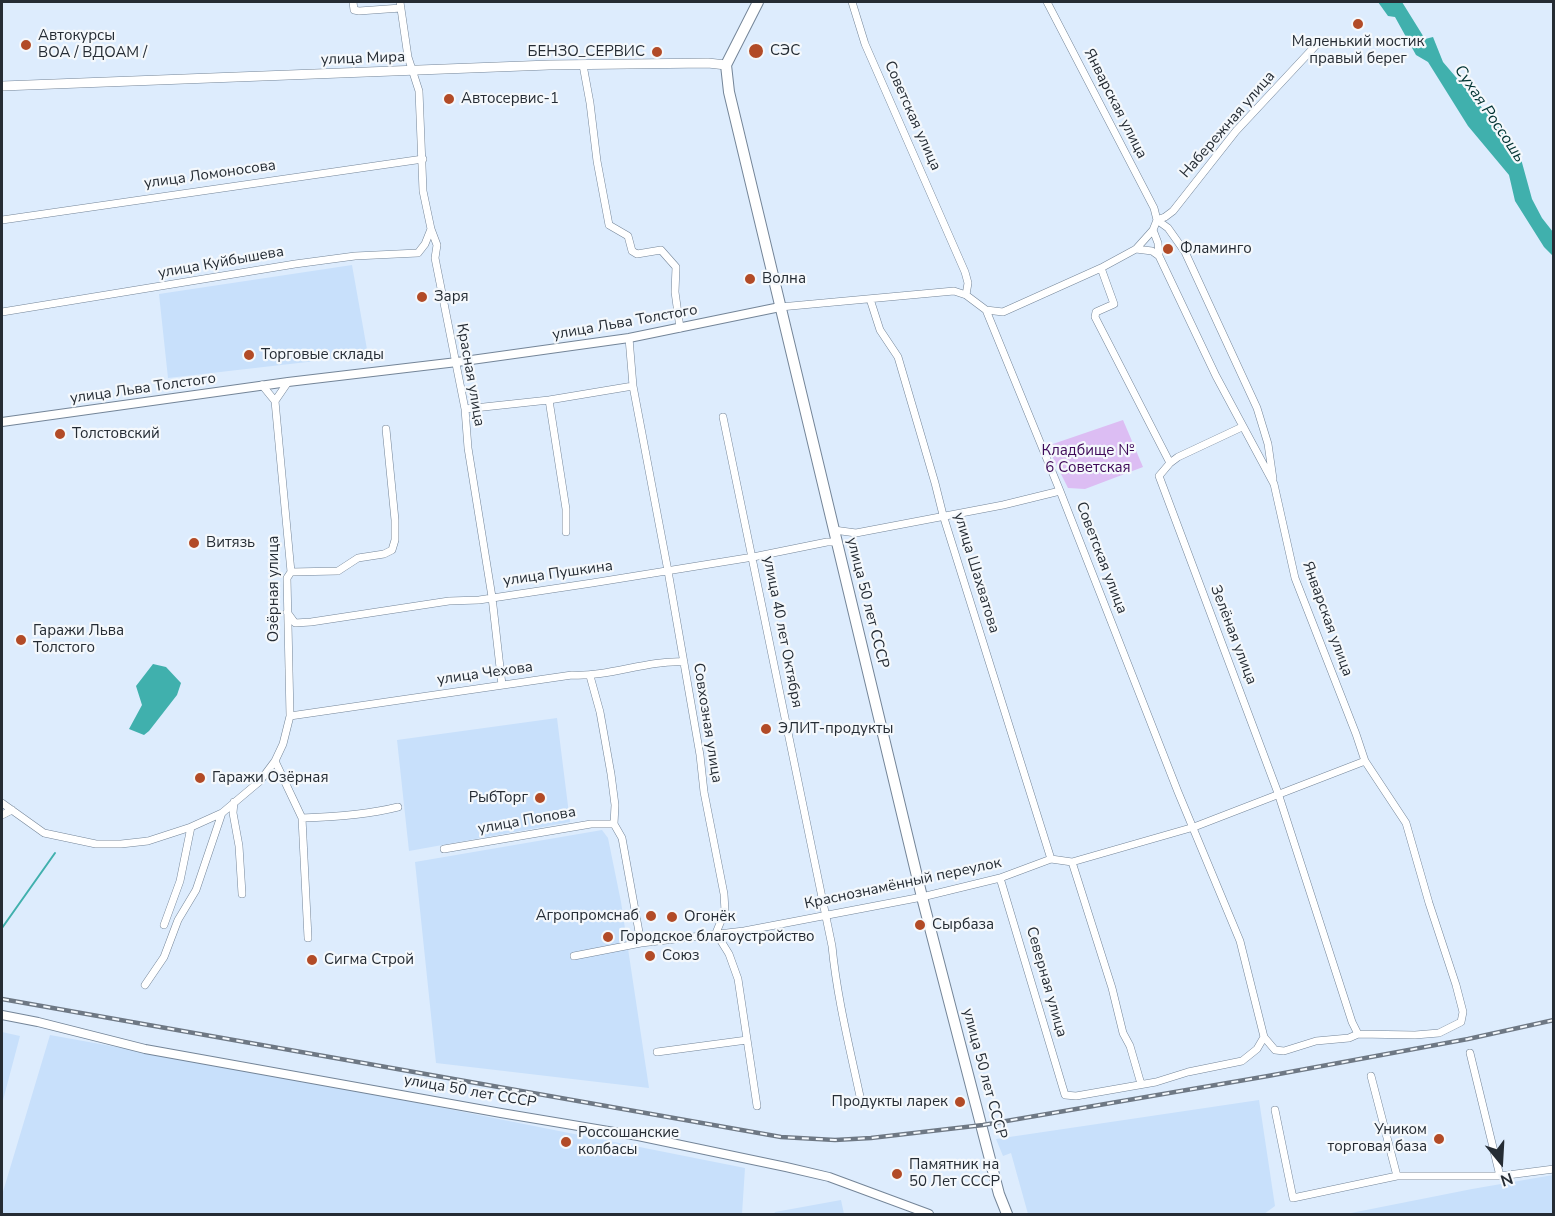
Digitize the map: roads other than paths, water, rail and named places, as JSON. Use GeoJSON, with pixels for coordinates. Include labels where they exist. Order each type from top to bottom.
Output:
{"type":"FeatureCollection","features":[{"type":"Feature","properties":{"kind":"main road"},"geometry":{"type":"LineString","coordinates":[[726,65],[758,2]]}},
{"type":"Feature","properties":{"kind":"main road","name":"улица Мира"},"geometry":{"type":"LineString","coordinates":[[2,86],[584,65],[726,65]]}},
{"type":"Feature","properties":{"kind":"main road","name":"улица 50 лет СССР"},"geometry":{"type":"LineString","coordinates":[[726,65],[735,122],[922,897],[1003,1212]]}},
{"type":"Feature","properties":{"kind":"street"},"geometry":{"type":"LineString","coordinates":[[353,2],[354,10],[359,11],[401,5]]}},
{"type":"Feature","properties":{"kind":"street","name":"Советская улица"},"geometry":{"type":"LineString","coordinates":[[852,2],[865,44],[965,272],[968,283],[966,295]]}},
{"type":"Feature","properties":{"kind":"street","name":"Январская улица"},"geometry":{"type":"LineString","coordinates":[[1047,2],[1154,208],[1157,220]]}},
{"type":"Feature","properties":{"kind":"street","name":"Красная улица"},"geometry":{"type":"LineString","coordinates":[[401,5],[408,57],[419,91],[423,191],[437,245],[435,258],[465,409],[468,448],[492,597],[502,685]]}},
{"type":"Feature","properties":{"kind":"street","name":"Набережная улица"},"geometry":{"type":"LineString","coordinates":[[1157,220],[1173,211],[1236,131],[1318,43]]}},
{"type":"Feature","properties":{"kind":"street"},"geometry":{"type":"LineString","coordinates":[[584,65],[597,161],[609,225],[627,236],[632,251],[638,254],[661,250],[676,267],[675,292],[680,328]]}},
{"type":"Feature","properties":{"kind":"street","name":"улица Ломоносова"},"geometry":{"type":"LineString","coordinates":[[2,220],[423,159]]}},
{"type":"Feature","properties":{"kind":"street"},"geometry":{"type":"LineString","coordinates":[[966,295],[986,310],[1003,312],[1101,268],[1136,249],[1153,230],[1157,220],[1168,228],[1185,252],[1257,408],[1268,444],[1274,484]]}},
{"type":"Feature","properties":{"kind":"street","name":"улица Куйбышева"},"geometry":{"type":"LineString","coordinates":[[2,312],[295,264],[355,256],[418,253],[425,244],[431,229]]}},
{"type":"Feature","properties":{"kind":"street","name":"Январская улица"},"geometry":{"type":"LineString","coordinates":[[1153,230],[1158,243],[1159,256],[1242,427],[1274,484],[1295,578],[1365,761],[1406,823],[1463,1012],[1461,1022],[1439,1033],[1359,1034]]}},
{"type":"Feature","properties":{"kind":"street"},"geometry":{"type":"LineString","coordinates":[[1136,249],[1152,251],[1159,256]]}},
{"type":"Feature","properties":{"kind":"street"},"geometry":{"type":"LineString","coordinates":[[1101,268],[1114,304],[1096,312],[1095,317],[1170,463],[1242,427]]}},
{"type":"Feature","properties":{"kind":"street","name":"улица Льва Толстого"},"geometry":{"type":"LineString","coordinates":[[2,422],[288,381],[457,363],[629,338],[780,307],[954,291],[966,295]]}},
{"type":"Feature","properties":{"kind":"street","name":"улица Шахватова"},"geometry":{"type":"LineString","coordinates":[[870,299],[880,330],[898,357],[936,483],[943,515],[1051,859]]}},
{"type":"Feature","properties":{"kind":"street","name":"Советская улица"},"geometry":{"type":"LineString","coordinates":[[986,310],[1178,792],[1194,826],[1196,840],[1211,868],[1239,941],[1264,1037]]}},
{"type":"Feature","properties":{"kind":"street","name":"Совхозная улица"},"geometry":{"type":"LineString","coordinates":[[629,338],[633,386],[668,571],[700,755],[704,792],[724,894],[725,911],[716,933]]}},
{"type":"Feature","properties":{"kind":"street"},"geometry":{"type":"LineString","coordinates":[[262,386],[275,401],[288,381]]}},
{"type":"Feature","properties":{"kind":"street"},"geometry":{"type":"LineString","coordinates":[[465,409],[549,400],[633,386]]}},
{"type":"Feature","properties":{"kind":"street"},"geometry":{"type":"LineString","coordinates":[[549,400],[566,510],[566,532]]}},
{"type":"Feature","properties":{"kind":"street","name":"Озёрная улица"},"geometry":{"type":"LineString","coordinates":[[222,813],[260,781],[275,761],[283,744],[290,716],[286,578],[291,572],[275,401]]}},
{"type":"Feature","properties":{"kind":"street","name":"улица 40 лет Октября"},"geometry":{"type":"LineString","coordinates":[[723,417],[832,946],[838,993],[861,1101]]}},
{"type":"Feature","properties":{"kind":"street"},"geometry":{"type":"LineString","coordinates":[[291,572],[338,571],[358,558],[384,554],[392,550],[395,540],[395,520],[386,429]]}},
{"type":"Feature","properties":{"kind":"street","name":"Зелёная улица"},"geometry":{"type":"LineString","coordinates":[[1170,463],[1159,476],[1278,793],[1352,1022],[1359,1034]]}},
{"type":"Feature","properties":{"kind":"street"},"geometry":{"type":"LineString","coordinates":[[834,530],[856,533],[1003,505],[1060,491]]}},
{"type":"Feature","properties":{"kind":"street","name":"улица Пушкина"},"geometry":{"type":"LineString","coordinates":[[287,612],[295,623],[311,622],[448,601],[479,600],[837,542]]}},
{"type":"Feature","properties":{"kind":"street","name":"улица Чехова"},"geometry":{"type":"LineString","coordinates":[[290,716],[572,675],[590,676],[669,661],[684,662]]}},
{"type":"Feature","properties":{"kind":"street"},"geometry":{"type":"LineString","coordinates":[[590,676],[600,712],[611,774],[615,805],[614,824],[622,838],[641,943]]}},
{"type":"Feature","properties":{"kind":"street"},"geometry":{"type":"LineString","coordinates":[[275,761],[302,818],[308,938]]}},
{"type":"Feature","properties":{"kind":"street","name":"Краснознамённый переулок"},"geometry":{"type":"LineString","coordinates":[[574,956],[641,943],[744,931],[825,916],[922,897],[1000,878],[1051,859],[1072,862],[1194,826],[1365,761]]}},
{"type":"Feature","properties":{"kind":"street"},"geometry":{"type":"LineString","coordinates":[[234,802],[233,813],[239,846],[242,894]]}},
{"type":"Feature","properties":{"kind":"street"},"geometry":{"type":"LineString","coordinates":[[2,803],[44,833],[96,844],[148,841],[191,827],[222,813]]}},
{"type":"Feature","properties":{"kind":"street"},"geometry":{"type":"LineString","coordinates":[[302,818],[342,816],[398,807]]}},
{"type":"Feature","properties":{"kind":"street"},"geometry":{"type":"LineString","coordinates":[[2,815],[12,810]]}},
{"type":"Feature","properties":{"kind":"street"},"geometry":{"type":"LineString","coordinates":[[145,985],[164,957],[178,920],[196,890],[222,813]]}},
{"type":"Feature","properties":{"kind":"street","name":"улица Попова"},"geometry":{"type":"LineString","coordinates":[[444,849],[591,824],[614,824]]}},
{"type":"Feature","properties":{"kind":"street"},"geometry":{"type":"LineString","coordinates":[[164,925],[180,881],[191,827]]}},
{"type":"Feature","properties":{"kind":"street"},"geometry":{"type":"LineString","coordinates":[[1072,862],[1112,988],[1123,1033],[1130,1046],[1141,1084],[1242,1061],[1257,1049],[1264,1037],[1275,1050],[1284,1051],[1316,1041],[1349,1038],[1359,1034]]}},
{"type":"Feature","properties":{"kind":"street","name":"Северная улица"},"geometry":{"type":"LineString","coordinates":[[1000,878],[1065,1095],[1076,1096],[1141,1084]]}},
{"type":"Feature","properties":{"kind":"street"},"geometry":{"type":"LineString","coordinates":[[716,933],[729,954],[738,979],[758,1106]]}},
{"type":"Feature","properties":{"kind":"street","name":"улица 50 лет СССР"},"geometry":{"type":"LineString","coordinates":[[2,1015],[145,1049],[638,1136],[786,1167],[829,1177],[929,1215]]}},
{"type":"Feature","properties":{"kind":"street"},"geometry":{"type":"LineString","coordinates":[[657,1052],[747,1041]]}},
{"type":"Feature","properties":{"kind":"street"},"geometry":{"type":"LineString","coordinates":[[1470,1053],[1500,1176]]}},
{"type":"Feature","properties":{"kind":"street"},"geometry":{"type":"LineString","coordinates":[[1371,1076],[1397,1176]]}},
{"type":"Feature","properties":{"kind":"street"},"geometry":{"type":"LineString","coordinates":[[1275,1110],[1293,1198],[1397,1176],[1500,1176],[1554,1169]]}},
{"type":"Feature","properties":{"kind":"waterway"},"geometry":{"type":"LineString","coordinates":[[2,928],[55,853]]}},
{"type":"Feature","properties":{"kind":"railway"},"geometry":{"type":"LineString","coordinates":[[2,999],[781,1137],[835,1140],[983,1125],[1268,1076],[1468,1039],[1554,1020]]}},
{"type":"Feature","properties":{"kind":"place","name":"Маленький мостик правый берег"},"geometry":{"type":"Point","coordinates":[1358,24]}},
{"type":"Feature","properties":{"kind":"place","name":"Автокурсы ВОА / ВДОАМ /"},"geometry":{"type":"Point","coordinates":[26,45]}},
{"type":"Feature","properties":{"kind":"place","name":"СЭС"},"geometry":{"type":"Point","coordinates":[756,51]}},
{"type":"Feature","properties":{"kind":"place","name":"БЕНЗО_СЕРВИС"},"geometry":{"type":"Point","coordinates":[657,52]}},
{"type":"Feature","properties":{"kind":"place","name":"Автосервис-1"},"geometry":{"type":"Point","coordinates":[449,99]}},
{"type":"Feature","properties":{"kind":"place","name":"Фламинго"},"geometry":{"type":"Point","coordinates":[1168,249]}},
{"type":"Feature","properties":{"kind":"place","name":"Волна"},"geometry":{"type":"Point","coordinates":[750,279]}},
{"type":"Feature","properties":{"kind":"place","name":"Заря"},"geometry":{"type":"Point","coordinates":[422,297]}},
{"type":"Feature","properties":{"kind":"place","name":"Торговые склады"},"geometry":{"type":"Point","coordinates":[249,355]}},
{"type":"Feature","properties":{"kind":"place","name":"Толстовский"},"geometry":{"type":"Point","coordinates":[60,434]}},
{"type":"Feature","properties":{"kind":"place","name":"Витязь"},"geometry":{"type":"Point","coordinates":[194,543]}},
{"type":"Feature","properties":{"kind":"place","name":"Гаражи Льва Толстого"},"geometry":{"type":"Point","coordinates":[21,640]}},
{"type":"Feature","properties":{"kind":"place","name":"ЭЛИТ-продукты"},"geometry":{"type":"Point","coordinates":[766,729]}},
{"type":"Feature","properties":{"kind":"place","name":"Гаражи Озёрная"},"geometry":{"type":"Point","coordinates":[200,778]}},
{"type":"Feature","properties":{"kind":"place","name":"РыбТорг"},"geometry":{"type":"Point","coordinates":[540,798]}},
{"type":"Feature","properties":{"kind":"place","name":"Агропромснаб"},"geometry":{"type":"Point","coordinates":[651,916]}},
{"type":"Feature","properties":{"kind":"place","name":"Огонёк"},"geometry":{"type":"Point","coordinates":[672,917]}},
{"type":"Feature","properties":{"kind":"place","name":"Сырбаза"},"geometry":{"type":"Point","coordinates":[920,925]}},
{"type":"Feature","properties":{"kind":"place","name":"Городское благоустройство"},"geometry":{"type":"Point","coordinates":[608,937]}},
{"type":"Feature","properties":{"kind":"place","name":"Союз"},"geometry":{"type":"Point","coordinates":[650,956]}},
{"type":"Feature","properties":{"kind":"place","name":"Сигма Строй"},"geometry":{"type":"Point","coordinates":[312,960]}},
{"type":"Feature","properties":{"kind":"place","name":"Продукты ларек"},"geometry":{"type":"Point","coordinates":[960,1102]}},
{"type":"Feature","properties":{"kind":"place","name":"Уником торговая база"},"geometry":{"type":"Point","coordinates":[1439,1139]}},
{"type":"Feature","properties":{"kind":"place","name":"Россошанские колбасы"},"geometry":{"type":"Point","coordinates":[566,1142]}},
{"type":"Feature","properties":{"kind":"place","name":"Памятник на 50 Лет СССР"},"geometry":{"type":"Point","coordinates":[897,1174]}},
{"type":"Feature","properties":{"kind":"water label","name":"Сухая Россошь"},"geometry":{"type":"Point","coordinates":[1489,114]}},
{"type":"Feature","properties":{"kind":"park label","name":"Кладбище № 6 Советская"},"geometry":{"type":"Point","coordinates":[1088,460]}}]}
